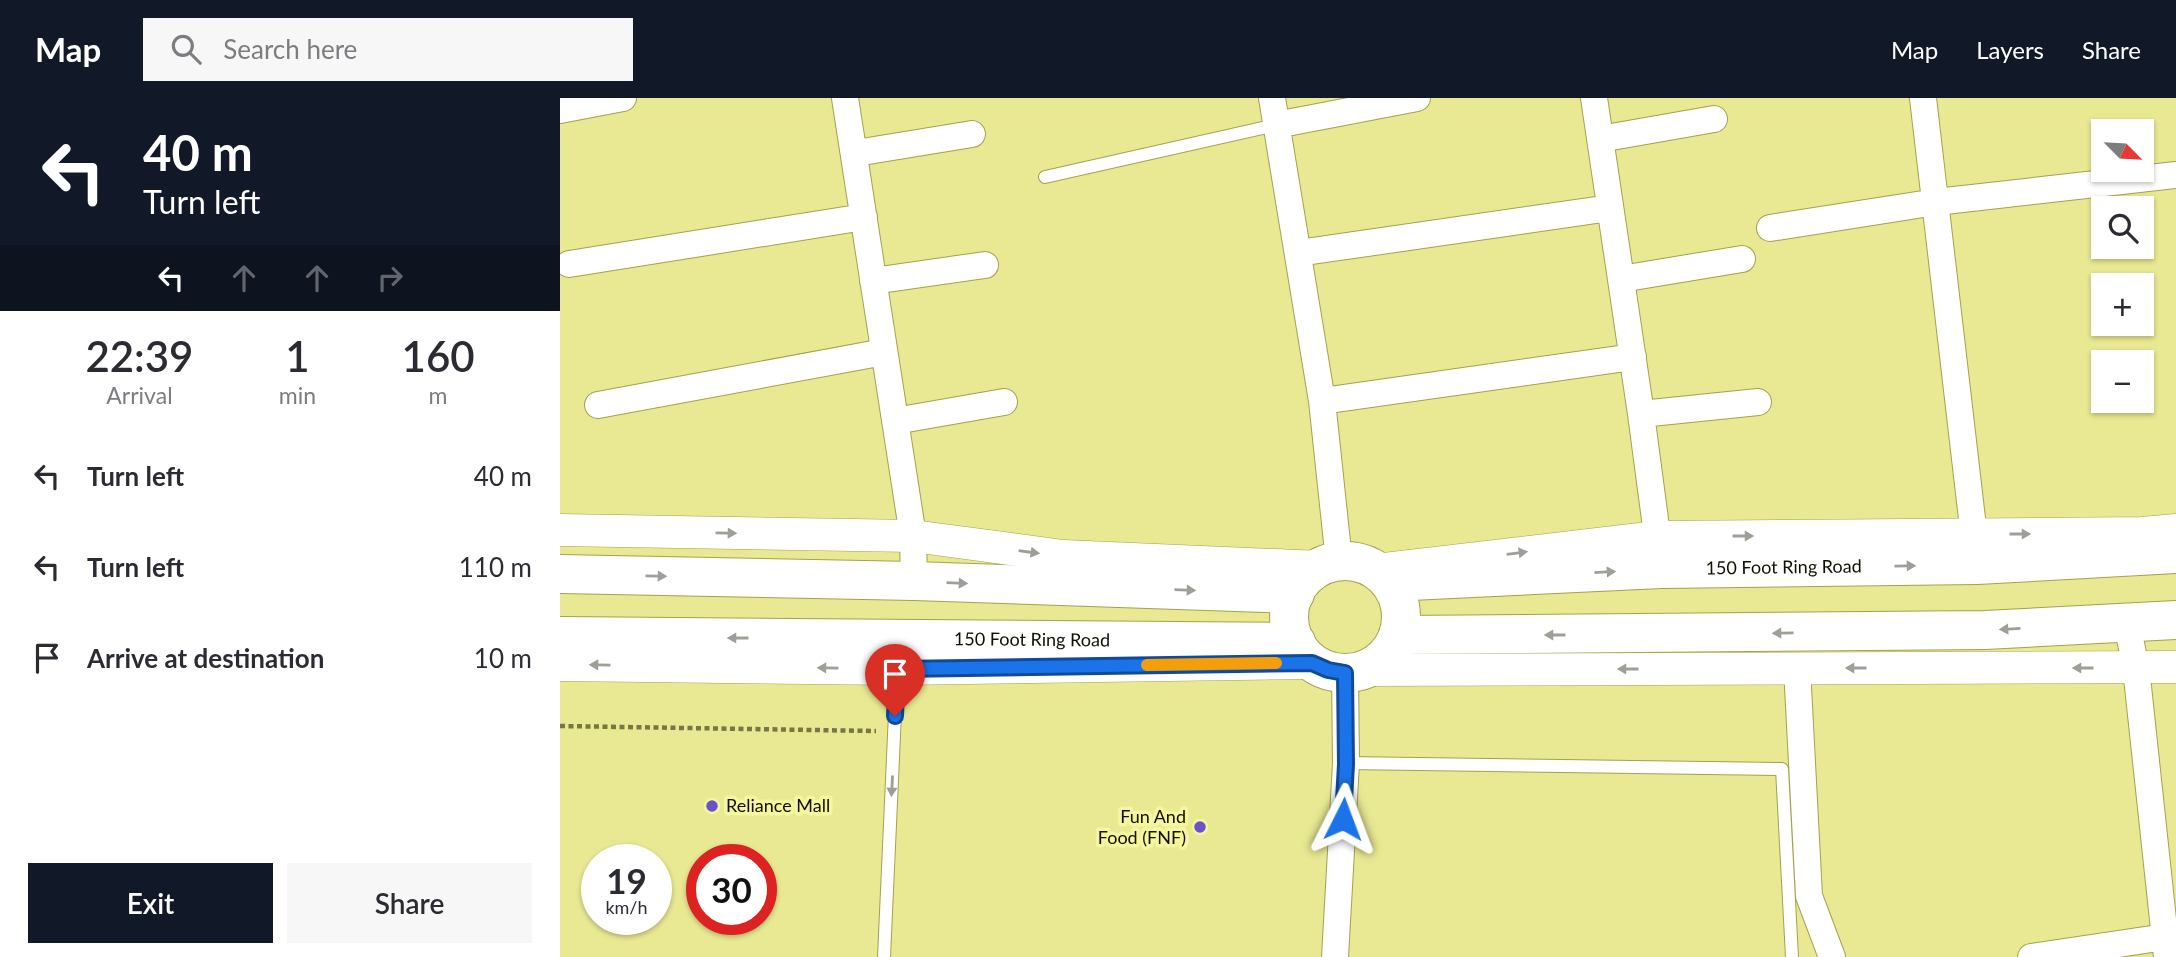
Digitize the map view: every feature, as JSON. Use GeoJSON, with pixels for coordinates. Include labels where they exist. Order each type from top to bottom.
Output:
{"type":"FeatureCollection","features":[{"type":"Feature","properties":{"kind":"highway"},"geometry":{"type":"LineString","coordinates":[[560,549],[574,574],[914,581],[1295,594]]}},
{"type":"Feature","properties":{"kind":"highway","name":"150 Foot Ring Road"},"geometry":{"type":"LineString","coordinates":[[1383,576],[1659,553],[1976,549],[2176,554]]}},
{"type":"Feature","properties":{"kind":"highway"},"geometry":{"type":"LineString","coordinates":[[1358,562],[1383,576],[1399,599],[1401,618],[1398,635],[1384,657],[1329,662],[1291,631],[1290,612],[1295,594],[1306,578],[1330,564],[1358,562]]}},
{"type":"Feature","properties":{"kind":"highway"},"geometry":{"type":"LineString","coordinates":[[1398,635],[1985,630],[2176,620]]}},
{"type":"Feature","properties":{"kind":"highway","name":"150 Foot Ring Road"},"geometry":{"type":"LineString","coordinates":[[560,636],[1329,662]]}},
{"type":"Feature","properties":{"kind":"street"},"geometry":{"type":"LineString","coordinates":[[560,110],[623,98]]}},
{"type":"Feature","properties":{"kind":"street"},"geometry":{"type":"LineString","coordinates":[[845,98],[856,153],[913,536],[914,581]]}},
{"type":"Feature","properties":{"kind":"street"},"geometry":{"type":"LineString","coordinates":[[560,530],[913,536],[1063,556],[1330,564],[1322,401],[1272,98]]}},
{"type":"Feature","properties":{"kind":"street"},"geometry":{"type":"LineString","coordinates":[[1276,125],[1417,98]]}},
{"type":"Feature","properties":{"kind":"street"},"geometry":{"type":"LineString","coordinates":[[1594,98],[1659,553]]}},
{"type":"Feature","properties":{"kind":"street"},"geometry":{"type":"LineString","coordinates":[[1923,98],[1976,549],[2176,530]]}},
{"type":"Feature","properties":{"kind":"street"},"geometry":{"type":"LineString","coordinates":[[1600,139],[1714,119]]}},
{"type":"Feature","properties":{"kind":"street"},"geometry":{"type":"LineString","coordinates":[[856,153],[972,134]]}},
{"type":"Feature","properties":{"kind":"street"},"geometry":{"type":"LineString","coordinates":[[1770,228],[1936,202],[2176,175]]}},
{"type":"Feature","properties":{"kind":"street"},"geometry":{"type":"LineString","coordinates":[[1298,253],[1610,208]]}},
{"type":"Feature","properties":{"kind":"street"},"geometry":{"type":"LineString","coordinates":[[569,264],[864,217]]}},
{"type":"Feature","properties":{"kind":"street"},"geometry":{"type":"LineString","coordinates":[[1621,279],[1742,259]]}},
{"type":"Feature","properties":{"kind":"street"},"geometry":{"type":"LineString","coordinates":[[873,281],[985,265]]}},
{"type":"Feature","properties":{"kind":"street"},"geometry":{"type":"LineString","coordinates":[[598,405],[884,352]]}},
{"type":"Feature","properties":{"kind":"street"},"geometry":{"type":"LineString","coordinates":[[1322,401],[1633,357]]}},
{"type":"Feature","properties":{"kind":"street"},"geometry":{"type":"LineString","coordinates":[[895,421],[1004,402]]}},
{"type":"Feature","properties":{"kind":"street"},"geometry":{"type":"LineString","coordinates":[[1641,414],[1758,402]]}},
{"type":"Feature","properties":{"kind":"street"},"geometry":{"type":"LineString","coordinates":[[2031,957],[2166,947],[2164,818],[2127,624]]}},
{"type":"Feature","properties":{"kind":"street"},"geometry":{"type":"LineString","coordinates":[[1329,662],[1346,764],[1335,957]]}},
{"type":"Feature","properties":{"kind":"street"},"geometry":{"type":"LineString","coordinates":[[560,665],[897,669],[1329,662],[1797,668],[2176,667]]}},
{"type":"Feature","properties":{"kind":"street"},"geometry":{"type":"LineString","coordinates":[[1797,668],[1809,897],[1832,957]]}},
{"type":"Feature","properties":{"kind":"lane"},"geometry":{"type":"LineString","coordinates":[[1045,177],[1276,125]]}},
{"type":"Feature","properties":{"kind":"lane"},"geometry":{"type":"LineString","coordinates":[[884,957],[897,669]]}},
{"type":"Feature","properties":{"kind":"lane"},"geometry":{"type":"LineString","coordinates":[[1346,764],[1782,769],[1792,957]]}},
{"type":"Feature","properties":{"kind":"path"},"geometry":{"type":"LineString","coordinates":[[560,726],[894,732]]}},
{"type":"Feature","properties":{"kind":"slow traffic"},"geometry":{"type":"LineString","coordinates":[[1147,665],[1276,663]]}},
{"type":"Feature","properties":{"kind":"place","name":"Reliance Mall"},"geometry":{"type":"Point","coordinates":[712,806]}},
{"type":"Feature","properties":{"kind":"place","name":"Fun And Food (FNF)"},"geometry":{"type":"Point","coordinates":[1200,827]}},
{"type":"Feature","properties":{"kind":"route"},"geometry":{"type":"LineString","coordinates":[[895,716],[897,669],[1312,663],[1345,673],[1346,764],[1343,819]]}}]}
